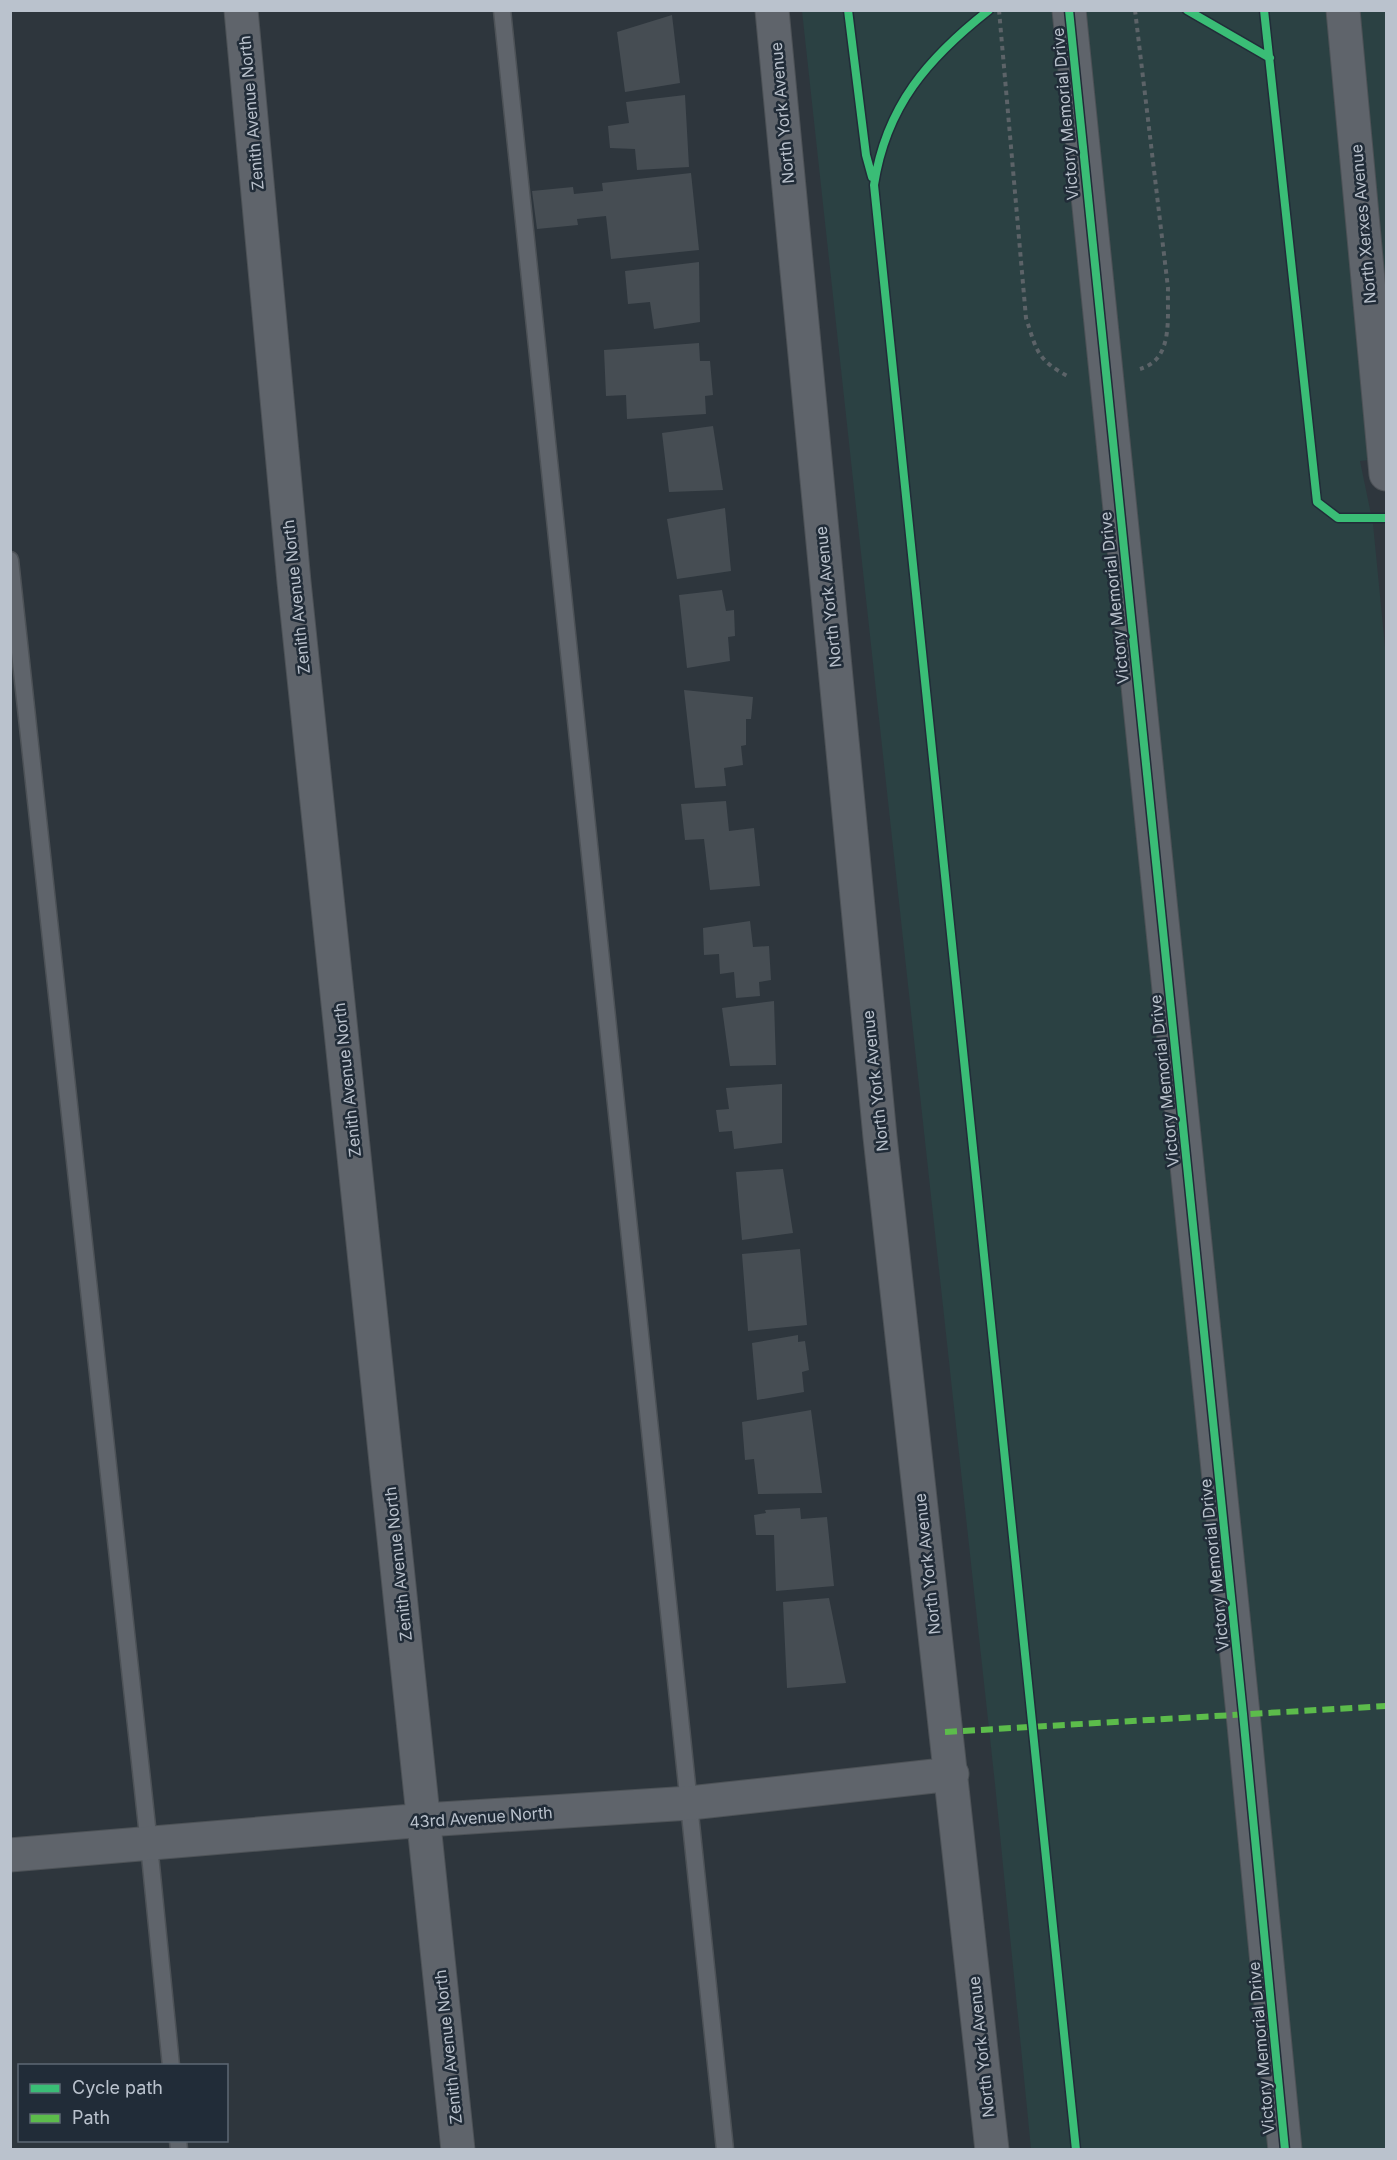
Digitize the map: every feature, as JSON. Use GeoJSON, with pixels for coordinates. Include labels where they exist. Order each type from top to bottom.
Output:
{"type":"FeatureCollection","features":[{"type":"Feature","properties":{"kind":"street","name":"Zenith Avenue North"},"geometry":{"type":"LineString","coordinates":[[241,10],[297,605],[458,2150]]}},
{"type":"Feature","properties":{"kind":"street","name":"North York Avenue"},"geometry":{"type":"LineString","coordinates":[[772,10],[882,1149],[992,2150]]}},
{"type":"Feature","properties":{"kind":"street","name":"Victory Memorial Drive"},"geometry":{"type":"LineString","coordinates":[[1069,10],[1243,1714],[1285,2150]]}},
{"type":"Feature","properties":{"kind":"street","name":"North Xerxes Avenue"},"geometry":{"type":"LineString","coordinates":[[1343,10],[1386,474]]}},
{"type":"Feature","properties":{"kind":"street","name":"43rd Avenue North"},"geometry":{"type":"LineString","coordinates":[[10,1855],[425,1820],[690,1803],[952,1774]]}},
{"type":"Feature","properties":{"kind":"lane"},"geometry":{"type":"LineString","coordinates":[[502,10],[725,2150]]}},
{"type":"Feature","properties":{"kind":"lane"},"geometry":{"type":"LineString","coordinates":[[10,560],[171,2064]]}},
{"type":"Feature","properties":{"kind":"path"},"geometry":{"type":"LineString","coordinates":[[999,10],[1026,318],[1035,347],[1047,365],[1069,376]]}},
{"type":"Feature","properties":{"kind":"path"},"geometry":{"type":"LineString","coordinates":[[1135,10],[1168,288],[1167,332],[1162,356],[1149,366],[1135,371]]}},
{"type":"Feature","properties":{"kind":"green space"},"geometry":{"type":"Polygon","coordinates":[[[802,11],[1386,11],[1386,458],[1360,461],[1373,524],[1386,657],[1386,2149],[1031,2149],[995,1784],[802,11]]]}},
{"type":"Feature","properties":{"kind":"building"},"geometry":{"type":"Polygon","coordinates":[[[672,15],[680,83],[625,92],[617,32],[672,15]]]}},
{"type":"Feature","properties":{"kind":"building"},"geometry":{"type":"Polygon","coordinates":[[[685,95],[689,167],[637,170],[635,149],[610,148],[608,126],[629,123],[626,102],[685,95]]]}},
{"type":"Feature","properties":{"kind":"building"},"geometry":{"type":"Polygon","coordinates":[[[691,173],[699,250],[611,259],[606,216],[577,219],[578,225],[537,229],[532,191],[573,187],[574,194],[603,191],[602,183],[691,173]]]}},
{"type":"Feature","properties":{"kind":"building"},"geometry":{"type":"Polygon","coordinates":[[[699,262],[700,322],[654,329],[650,302],[628,304],[625,271],[699,262]]]}},
{"type":"Feature","properties":{"kind":"building"},"geometry":{"type":"Polygon","coordinates":[[[699,343],[700,361],[710,361],[713,395],[705,396],[706,414],[627,419],[626,395],[606,396],[604,350],[699,343]]]}},
{"type":"Feature","properties":{"kind":"building"},"geometry":{"type":"Polygon","coordinates":[[[713,426],[723,490],[669,492],[662,433],[713,426]]]}},
{"type":"Feature","properties":{"kind":"building"},"geometry":{"type":"Polygon","coordinates":[[[725,508],[731,571],[677,579],[667,519],[725,508]]]}},
{"type":"Feature","properties":{"kind":"building"},"geometry":{"type":"Polygon","coordinates":[[[722,590],[726,611],[734,610],[735,636],[728,637],[730,661],[687,668],[679,595],[722,590]]]}},
{"type":"Feature","properties":{"kind":"building"},"geometry":{"type":"Polygon","coordinates":[[[684,690],[753,697],[751,719],[746,719],[746,745],[741,746],[743,765],[724,768],[726,786],[695,788],[684,690]]]}},
{"type":"Feature","properties":{"kind":"building"},"geometry":{"type":"Polygon","coordinates":[[[726,801],[729,831],[754,828],[760,886],[710,890],[704,839],[685,840],[681,804],[726,801]]]}},
{"type":"Feature","properties":{"kind":"building"},"geometry":{"type":"Polygon","coordinates":[[[750,921],[753,947],[769,946],[771,980],[759,982],[760,996],[736,998],[734,972],[720,974],[719,954],[704,955],[703,928],[750,921]]]}},
{"type":"Feature","properties":{"kind":"building"},"geometry":{"type":"Polygon","coordinates":[[[774,1001],[776,1065],[730,1066],[722,1008],[774,1001]]]}},
{"type":"Feature","properties":{"kind":"building"},"geometry":{"type":"Polygon","coordinates":[[[782,1084],[782,1143],[734,1149],[732,1131],[719,1132],[716,1110],[729,1109],[726,1088],[782,1084]]]}},
{"type":"Feature","properties":{"kind":"building"},"geometry":{"type":"Polygon","coordinates":[[[783,1169],[793,1233],[742,1240],[736,1172],[783,1169]]]}},
{"type":"Feature","properties":{"kind":"building"},"geometry":{"type":"Polygon","coordinates":[[[800,1249],[807,1325],[748,1331],[742,1254],[800,1249]]]}},
{"type":"Feature","properties":{"kind":"building"},"geometry":{"type":"Polygon","coordinates":[[[798,1335],[798,1342],[805,1341],[809,1370],[802,1372],[804,1392],[757,1400],[752,1343],[798,1335]]]}},
{"type":"Feature","properties":{"kind":"building"},"geometry":{"type":"Polygon","coordinates":[[[811,1410],[822,1493],[758,1494],[754,1459],[745,1460],[742,1422],[811,1410]]]}},
{"type":"Feature","properties":{"kind":"building"},"geometry":{"type":"Polygon","coordinates":[[[800,1508],[801,1519],[827,1517],[834,1586],[776,1591],[774,1535],[756,1535],[754,1515],[766,1513],[765,1510],[800,1508]]]}},
{"type":"Feature","properties":{"kind":"building"},"geometry":{"type":"Polygon","coordinates":[[[829,1598],[846,1683],[787,1688],[783,1602],[829,1598]]]}},
{"type":"Feature","properties":{"kind":"marked path"},"geometry":{"type":"LineString","coordinates":[[945,1732],[1386,1706]]}},
{"type":"Feature","properties":{"kind":"cycle path"},"geometry":{"type":"LineString","coordinates":[[848,10],[866,155],[872,177]]}},
{"type":"Feature","properties":{"kind":"cycle path"},"geometry":{"type":"LineString","coordinates":[[989,10],[947,46],[913,86],[888,131],[874,185],[1076,2150]]}},
{"type":"Feature","properties":{"kind":"cycle path"},"geometry":{"type":"LineString","coordinates":[[1069,10],[1243,1714],[1285,2150]]}},
{"type":"Feature","properties":{"kind":"cycle path"},"geometry":{"type":"LineString","coordinates":[[1187,10],[1270,58]]}},
{"type":"Feature","properties":{"kind":"cycle path"},"geometry":{"type":"LineString","coordinates":[[1264,10],[1317,502],[1338,518],[1386,518]]}}]}
